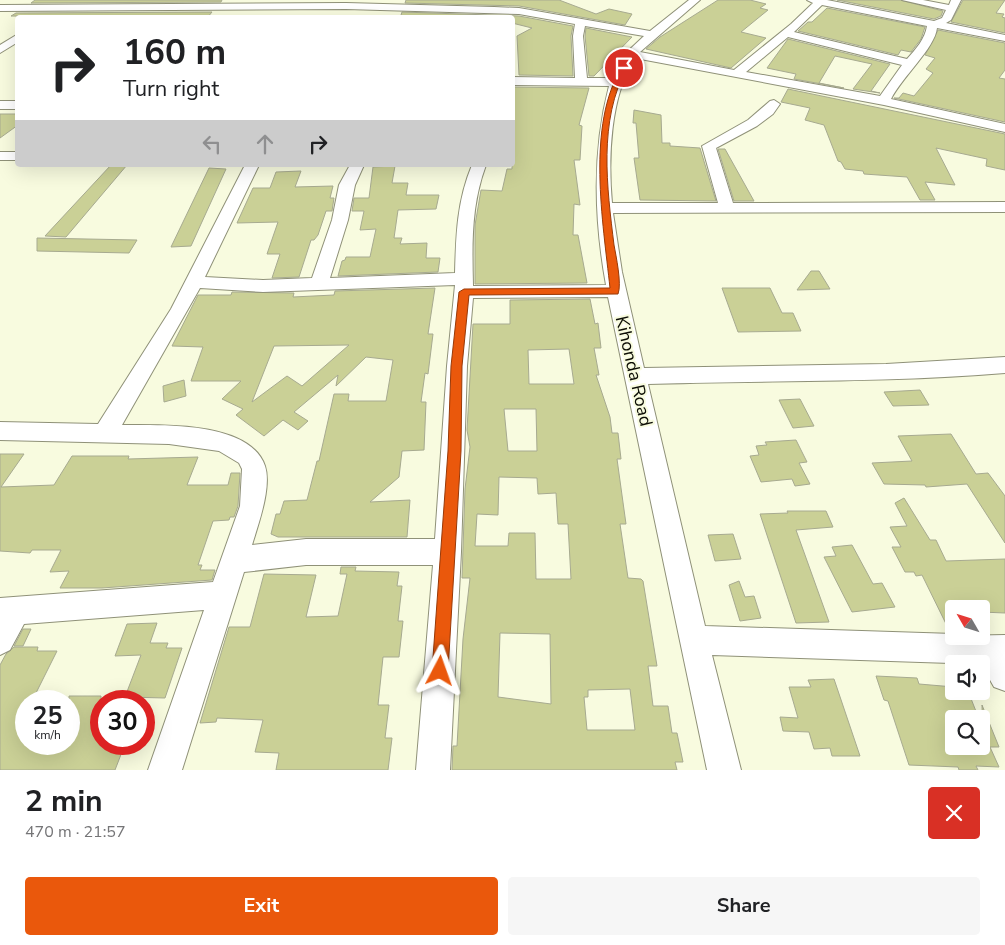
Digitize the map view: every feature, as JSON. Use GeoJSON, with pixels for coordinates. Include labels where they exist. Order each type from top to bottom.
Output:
{"type":"FeatureCollection","features":[{"type":"Feature","properties":{"kind":"street"},"geometry":{"type":"LineString","coordinates":[[505,0],[518,11]]}},
{"type":"Feature","properties":{"kind":"street","name":"Kihonda Road"},"geometry":{"type":"LineString","coordinates":[[695,0],[650,34],[632,54],[616,82],[607,124],[603,160],[605,208],[615,291],[637,376],[693,640],[724,770]]}},
{"type":"Feature","properties":{"kind":"street"},"geometry":{"type":"LineString","coordinates":[[907,0],[954,4],[946,20],[932,25]]}},
{"type":"Feature","properties":{"kind":"street"},"geometry":{"type":"LineString","coordinates":[[736,74],[786,33],[818,1],[1005,38]]}},
{"type":"Feature","properties":{"kind":"street"},"geometry":{"type":"LineString","coordinates":[[0,8],[61,4],[128,3],[420,4],[437,13],[518,11],[650,34]]}},
{"type":"Feature","properties":{"kind":"street"},"geometry":{"type":"LineString","coordinates":[[49,15],[61,4]]}},
{"type":"Feature","properties":{"kind":"street"},"geometry":{"type":"LineString","coordinates":[[240,15],[248,4]]}},
{"type":"Feature","properties":{"kind":"street"},"geometry":{"type":"LineString","coordinates":[[580,22],[578,36],[581,80]]}},
{"type":"Feature","properties":{"kind":"street"},"geometry":{"type":"LineString","coordinates":[[884,102],[908,63],[928,41],[933,31],[932,25]]}},
{"type":"Feature","properties":{"kind":"street"},"geometry":{"type":"LineString","coordinates":[[786,33],[908,63]]}},
{"type":"Feature","properties":{"kind":"street"},"geometry":{"type":"LineString","coordinates":[[0,50],[15,40]]}},
{"type":"Feature","properties":{"kind":"street"},"geometry":{"type":"LineString","coordinates":[[632,54],[884,102],[1005,128]]}},
{"type":"Feature","properties":{"kind":"street"},"geometry":{"type":"LineString","coordinates":[[515,81],[581,80],[616,82]]}},
{"type":"Feature","properties":{"kind":"street"},"geometry":{"type":"LineString","coordinates":[[0,105],[15,104]]}},
{"type":"Feature","properties":{"kind":"street"},"geometry":{"type":"LineString","coordinates":[[727,208],[709,146],[718,139],[754,121],[766,113],[774,104]]}},
{"type":"Feature","properties":{"kind":"street"},"geometry":{"type":"LineString","coordinates":[[0,156],[15,156]]}},
{"type":"Feature","properties":{"kind":"street"},"geometry":{"type":"LineString","coordinates":[[105,433],[180,310],[251,167]]}},
{"type":"Feature","properties":{"kind":"street"},"geometry":{"type":"LineString","coordinates":[[319,284],[340,220],[348,185],[356,167]]}},
{"type":"Feature","properties":{"kind":"street"},"geometry":{"type":"LineString","coordinates":[[432,770],[448,552],[457,366],[464,286],[464,220],[472,182],[478,167]]}},
{"type":"Feature","properties":{"kind":"street"},"geometry":{"type":"LineString","coordinates":[[605,208],[1005,207]]}},
{"type":"Feature","properties":{"kind":"street"},"geometry":{"type":"LineString","coordinates":[[193,282],[263,286],[319,284],[464,286],[615,291]]}},
{"type":"Feature","properties":{"kind":"street"},"geometry":{"type":"LineString","coordinates":[[637,376],[764,372],[858,373],[961,370],[1005,365]]}},
{"type":"Feature","properties":{"kind":"street"},"geometry":{"type":"LineString","coordinates":[[0,431],[169,435],[223,442],[247,456],[254,468],[252,506],[165,770]]}},
{"type":"Feature","properties":{"kind":"street"},"geometry":{"type":"LineString","coordinates":[[234,560],[306,552],[448,552]]}},
{"type":"Feature","properties":{"kind":"street"},"geometry":{"type":"LineString","coordinates":[[0,640],[7,612],[222,595]]}},
{"type":"Feature","properties":{"kind":"street"},"geometry":{"type":"LineString","coordinates":[[693,640],[998,650],[1005,676]]}},
{"type":"Feature","properties":{"kind":"building"},"geometry":{"type":"Polygon","coordinates":[[[35,0],[222,0],[221,2],[31,3],[35,0]]]}},
{"type":"Feature","properties":{"kind":"building"},"geometry":{"type":"Polygon","coordinates":[[[406,0],[559,0],[596,14],[609,9],[632,14],[625,25],[519,6],[405,3],[406,0]]]}},
{"type":"Feature","properties":{"kind":"building"},"geometry":{"type":"Polygon","coordinates":[[[718,0],[750,0],[766,4],[760,8],[768,10],[741,32],[766,38],[731,68],[646,49],[660,37],[718,0]]]}},
{"type":"Feature","properties":{"kind":"building"},"geometry":{"type":"Polygon","coordinates":[[[837,0],[900,0],[943,11],[941,16],[934,19],[837,0]]]}},
{"type":"Feature","properties":{"kind":"building"},"geometry":{"type":"Polygon","coordinates":[[[963,0],[1005,0],[996,13],[1004,14],[1002,17],[1005,18],[1005,33],[951,22],[963,0]]]}},
{"type":"Feature","properties":{"kind":"building"},"geometry":{"type":"Polygon","coordinates":[[[827,8],[925,27],[921,39],[911,52],[901,50],[898,55],[798,31],[808,22],[812,22],[827,8]]]}},
{"type":"Feature","properties":{"kind":"building"},"geometry":{"type":"Polygon","coordinates":[[[212,12],[210,15],[11,16],[16,13],[212,12]]]}},
{"type":"Feature","properties":{"kind":"building"},"geometry":{"type":"Polygon","coordinates":[[[402,12],[490,15],[401,15],[402,12]]]}},
{"type":"Feature","properties":{"kind":"building"},"geometry":{"type":"Polygon","coordinates":[[[515,16],[573,26],[571,36],[573,76],[519,75],[517,36],[532,28],[515,24],[515,16]]]}},
{"type":"Feature","properties":{"kind":"building"},"geometry":{"type":"Polygon","coordinates":[[[586,28],[632,37],[594,76],[589,76],[586,28]]]}},
{"type":"Feature","properties":{"kind":"building"},"geometry":{"type":"Polygon","coordinates":[[[938,30],[1005,43],[1005,70],[999,78],[1005,79],[1005,122],[894,98],[899,98],[903,93],[914,96],[933,73],[926,69],[935,58],[925,55],[938,30]]]}},
{"type":"Feature","properties":{"kind":"building"},"geometry":{"type":"Polygon","coordinates":[[[788,39],[890,64],[871,91],[880,93],[853,89],[872,64],[835,56],[819,83],[844,88],[794,79],[796,74],[767,68],[788,39]]]}},
{"type":"Feature","properties":{"kind":"building"},"geometry":{"type":"Polygon","coordinates":[[[515,87],[589,88],[579,125],[582,126],[580,160],[574,160],[580,205],[574,204],[573,235],[578,235],[587,283],[475,284],[475,225],[481,190],[502,191],[507,169],[512,169],[512,167],[515,167],[515,87]]]}},
{"type":"Feature","properties":{"kind":"building"},"geometry":{"type":"Polygon","coordinates":[[[788,89],[1005,134],[1005,170],[986,166],[987,159],[936,148],[955,185],[925,182],[935,200],[920,200],[907,177],[864,174],[863,171],[845,169],[841,162],[838,161],[824,125],[805,120],[810,108],[781,102],[788,89]]]}},
{"type":"Feature","properties":{"kind":"building"},"geometry":{"type":"Polygon","coordinates":[[[634,110],[661,115],[662,143],[670,143],[670,146],[700,148],[716,201],[640,200],[634,158],[639,158],[636,123],[633,123],[634,110]]]}},
{"type":"Feature","properties":{"kind":"building"},"geometry":{"type":"Polygon","coordinates":[[[0,114],[15,114],[15,127],[0,138],[0,114]]]}},
{"type":"Feature","properties":{"kind":"building"},"geometry":{"type":"Polygon","coordinates":[[[718,149],[725,149],[754,201],[734,201],[718,149]]]}},
{"type":"Feature","properties":{"kind":"building"},"geometry":{"type":"Polygon","coordinates":[[[109,167],[125,167],[66,237],[45,236],[109,167]]]}},
{"type":"Feature","properties":{"kind":"building"},"geometry":{"type":"Polygon","coordinates":[[[373,167],[395,167],[392,183],[408,183],[406,195],[439,195],[436,209],[398,210],[394,238],[402,238],[400,244],[427,243],[426,258],[440,258],[438,272],[338,276],[342,261],[346,257],[370,257],[376,229],[360,230],[364,211],[352,211],[354,198],[369,198],[373,167]]]}},
{"type":"Feature","properties":{"kind":"building"},"geometry":{"type":"Polygon","coordinates":[[[209,168],[226,169],[191,246],[171,247],[209,168]]]}},
{"type":"Feature","properties":{"kind":"building"},"geometry":{"type":"Polygon","coordinates":[[[301,171],[295,187],[333,186],[330,198],[334,198],[332,211],[326,211],[318,235],[314,240],[311,240],[299,277],[272,278],[280,254],[267,254],[278,222],[237,223],[253,188],[270,188],[276,172],[301,171]]]}},
{"type":"Feature","properties":{"kind":"building"},"geometry":{"type":"Polygon","coordinates":[[[37,238],[137,240],[129,253],[37,251],[37,238]]]}},
{"type":"Feature","properties":{"kind":"building"},"geometry":{"type":"Polygon","coordinates":[[[811,271],[819,271],[830,289],[797,290],[811,271]]]}},
{"type":"Feature","properties":{"kind":"building"},"geometry":{"type":"Polygon","coordinates":[[[435,288],[428,334],[433,334],[428,374],[425,373],[421,402],[426,402],[424,450],[402,451],[399,477],[370,502],[410,500],[407,537],[278,537],[271,534],[276,514],[280,514],[284,501],[307,500],[317,461],[319,461],[334,394],[349,394],[348,401],[386,401],[393,360],[366,357],[336,386],[338,375],[294,412],[308,421],[298,430],[283,420],[264,436],[236,415],[243,409],[222,399],[241,381],[191,381],[203,347],[172,346],[198,295],[231,295],[232,292],[294,293],[293,297],[334,295],[335,291],[435,288]],[[349,345],[274,346],[252,402],[287,376],[302,386],[349,345]]]}},
{"type":"Feature","properties":{"kind":"building"},"geometry":{"type":"Polygon","coordinates":[[[722,288],[770,288],[782,313],[793,313],[801,331],[738,332],[722,288]]]}},
{"type":"Feature","properties":{"kind":"building"},"geometry":{"type":"Polygon","coordinates":[[[590,299],[595,324],[598,323],[601,348],[594,348],[599,375],[596,375],[610,417],[612,433],[618,433],[621,459],[617,459],[626,524],[620,524],[628,578],[641,579],[643,581],[657,666],[648,666],[653,706],[668,706],[672,733],[677,733],[683,762],[675,762],[677,770],[452,770],[453,746],[457,746],[463,639],[470,578],[462,578],[465,489],[470,447],[467,430],[473,324],[510,324],[510,300],[590,299]],[[569,349],[528,350],[529,384],[574,384],[569,349]],[[504,409],[508,451],[537,451],[536,409],[504,409]],[[499,477],[498,515],[477,514],[475,546],[508,546],[509,533],[535,533],[536,579],[571,579],[568,524],[558,524],[556,493],[538,494],[537,478],[499,477]],[[500,633],[498,697],[551,704],[550,634],[500,633]],[[630,689],[588,690],[588,697],[584,697],[587,730],[635,730],[630,689]]]}},
{"type":"Feature","properties":{"kind":"building"},"geometry":{"type":"Polygon","coordinates":[[[184,380],[186,396],[164,402],[163,386],[184,380]]]}},
{"type":"Feature","properties":{"kind":"building"},"geometry":{"type":"Polygon","coordinates":[[[920,390],[929,405],[893,406],[884,392],[920,390]]]}},
{"type":"Feature","properties":{"kind":"building"},"geometry":{"type":"Polygon","coordinates":[[[800,399],[814,426],[793,428],[779,400],[800,399]]]}},
{"type":"Feature","properties":{"kind":"building"},"geometry":{"type":"Polygon","coordinates":[[[951,434],[976,474],[988,473],[1005,496],[1005,543],[967,484],[926,487],[925,485],[884,484],[872,463],[912,461],[898,436],[951,434]]]}},
{"type":"Feature","properties":{"kind":"building"},"geometry":{"type":"Polygon","coordinates":[[[796,440],[807,462],[799,463],[810,484],[795,486],[792,479],[761,482],[750,456],[759,455],[756,446],[767,445],[765,442],[796,440]]]}},
{"type":"Feature","properties":{"kind":"building"},"geometry":{"type":"Polygon","coordinates":[[[0,454],[24,454],[1,487],[54,485],[72,456],[129,456],[128,459],[198,457],[187,485],[228,485],[231,473],[240,473],[238,506],[234,517],[230,517],[229,520],[213,521],[198,565],[202,565],[200,570],[215,570],[212,580],[102,588],[60,588],[69,571],[50,572],[61,550],[32,550],[30,553],[0,551],[0,454]]]}},
{"type":"Feature","properties":{"kind":"building"},"geometry":{"type":"Polygon","coordinates":[[[904,498],[930,540],[936,540],[946,561],[1005,559],[1005,613],[990,612],[990,600],[945,600],[945,622],[922,575],[916,576],[914,572],[905,572],[892,547],[901,547],[890,527],[907,526],[895,503],[904,498]]]}},
{"type":"Feature","properties":{"kind":"building"},"geometry":{"type":"Polygon","coordinates":[[[787,511],[826,511],[833,527],[796,530],[829,622],[796,623],[760,514],[788,513],[787,511]]]}},
{"type":"Feature","properties":{"kind":"building"},"geometry":{"type":"Polygon","coordinates":[[[733,534],[741,559],[715,561],[708,535],[733,534]]]}},
{"type":"Feature","properties":{"kind":"building"},"geometry":{"type":"Polygon","coordinates":[[[852,545],[873,584],[882,583],[895,607],[852,612],[824,557],[836,556],[832,547],[852,545]]]}},
{"type":"Feature","properties":{"kind":"building"},"geometry":{"type":"Polygon","coordinates":[[[341,567],[356,567],[355,571],[399,572],[397,586],[402,586],[398,621],[403,621],[399,657],[383,657],[378,705],[389,705],[385,738],[392,738],[388,770],[276,770],[279,753],[255,752],[263,720],[217,718],[216,722],[200,723],[229,627],[250,627],[264,574],[316,575],[306,617],[338,616],[347,574],[340,574],[341,567]]]}},
{"type":"Feature","properties":{"kind":"building"},"geometry":{"type":"Polygon","coordinates":[[[739,581],[745,597],[754,596],[761,618],[740,621],[729,585],[739,581]]]}},
{"type":"Feature","properties":{"kind":"building"},"geometry":{"type":"Polygon","coordinates":[[[157,623],[150,643],[168,643],[166,648],[182,648],[165,698],[155,698],[155,690],[128,690],[141,655],[115,656],[127,624],[157,623]]]}},
{"type":"Feature","properties":{"kind":"building"},"geometry":{"type":"Polygon","coordinates":[[[23,629],[31,629],[23,646],[14,646],[23,629]]]}},
{"type":"Feature","properties":{"kind":"building"},"geometry":{"type":"Polygon","coordinates":[[[14,647],[38,647],[37,651],[57,651],[38,690],[15,690],[15,755],[80,755],[80,696],[90,696],[90,755],[121,755],[115,770],[0,770],[0,665],[6,654],[14,647]]]}},
{"type":"Feature","properties":{"kind":"building"},"geometry":{"type":"Polygon","coordinates":[[[876,676],[917,678],[919,684],[945,686],[945,700],[972,700],[975,710],[945,710],[945,755],[990,755],[990,747],[999,767],[976,766],[978,770],[959,770],[958,767],[909,765],[888,701],[884,700],[876,676]]]}},
{"type":"Feature","properties":{"kind":"building"},"geometry":{"type":"Polygon","coordinates":[[[834,679],[860,756],[832,756],[830,748],[814,749],[809,732],[783,731],[780,717],[798,718],[789,687],[811,687],[808,680],[834,679]]]}},
{"type":"Feature","properties":{"kind":"building"},"geometry":{"type":"Polygon","coordinates":[[[990,725],[999,747],[990,747],[990,725]]]}},
{"type":"Feature","properties":{"kind":"route"},"geometry":{"type":"LineString","coordinates":[[440,671],[454,451],[457,366],[464,292],[615,291],[605,208],[603,160],[607,124],[616,82],[624,68]]}}]}
